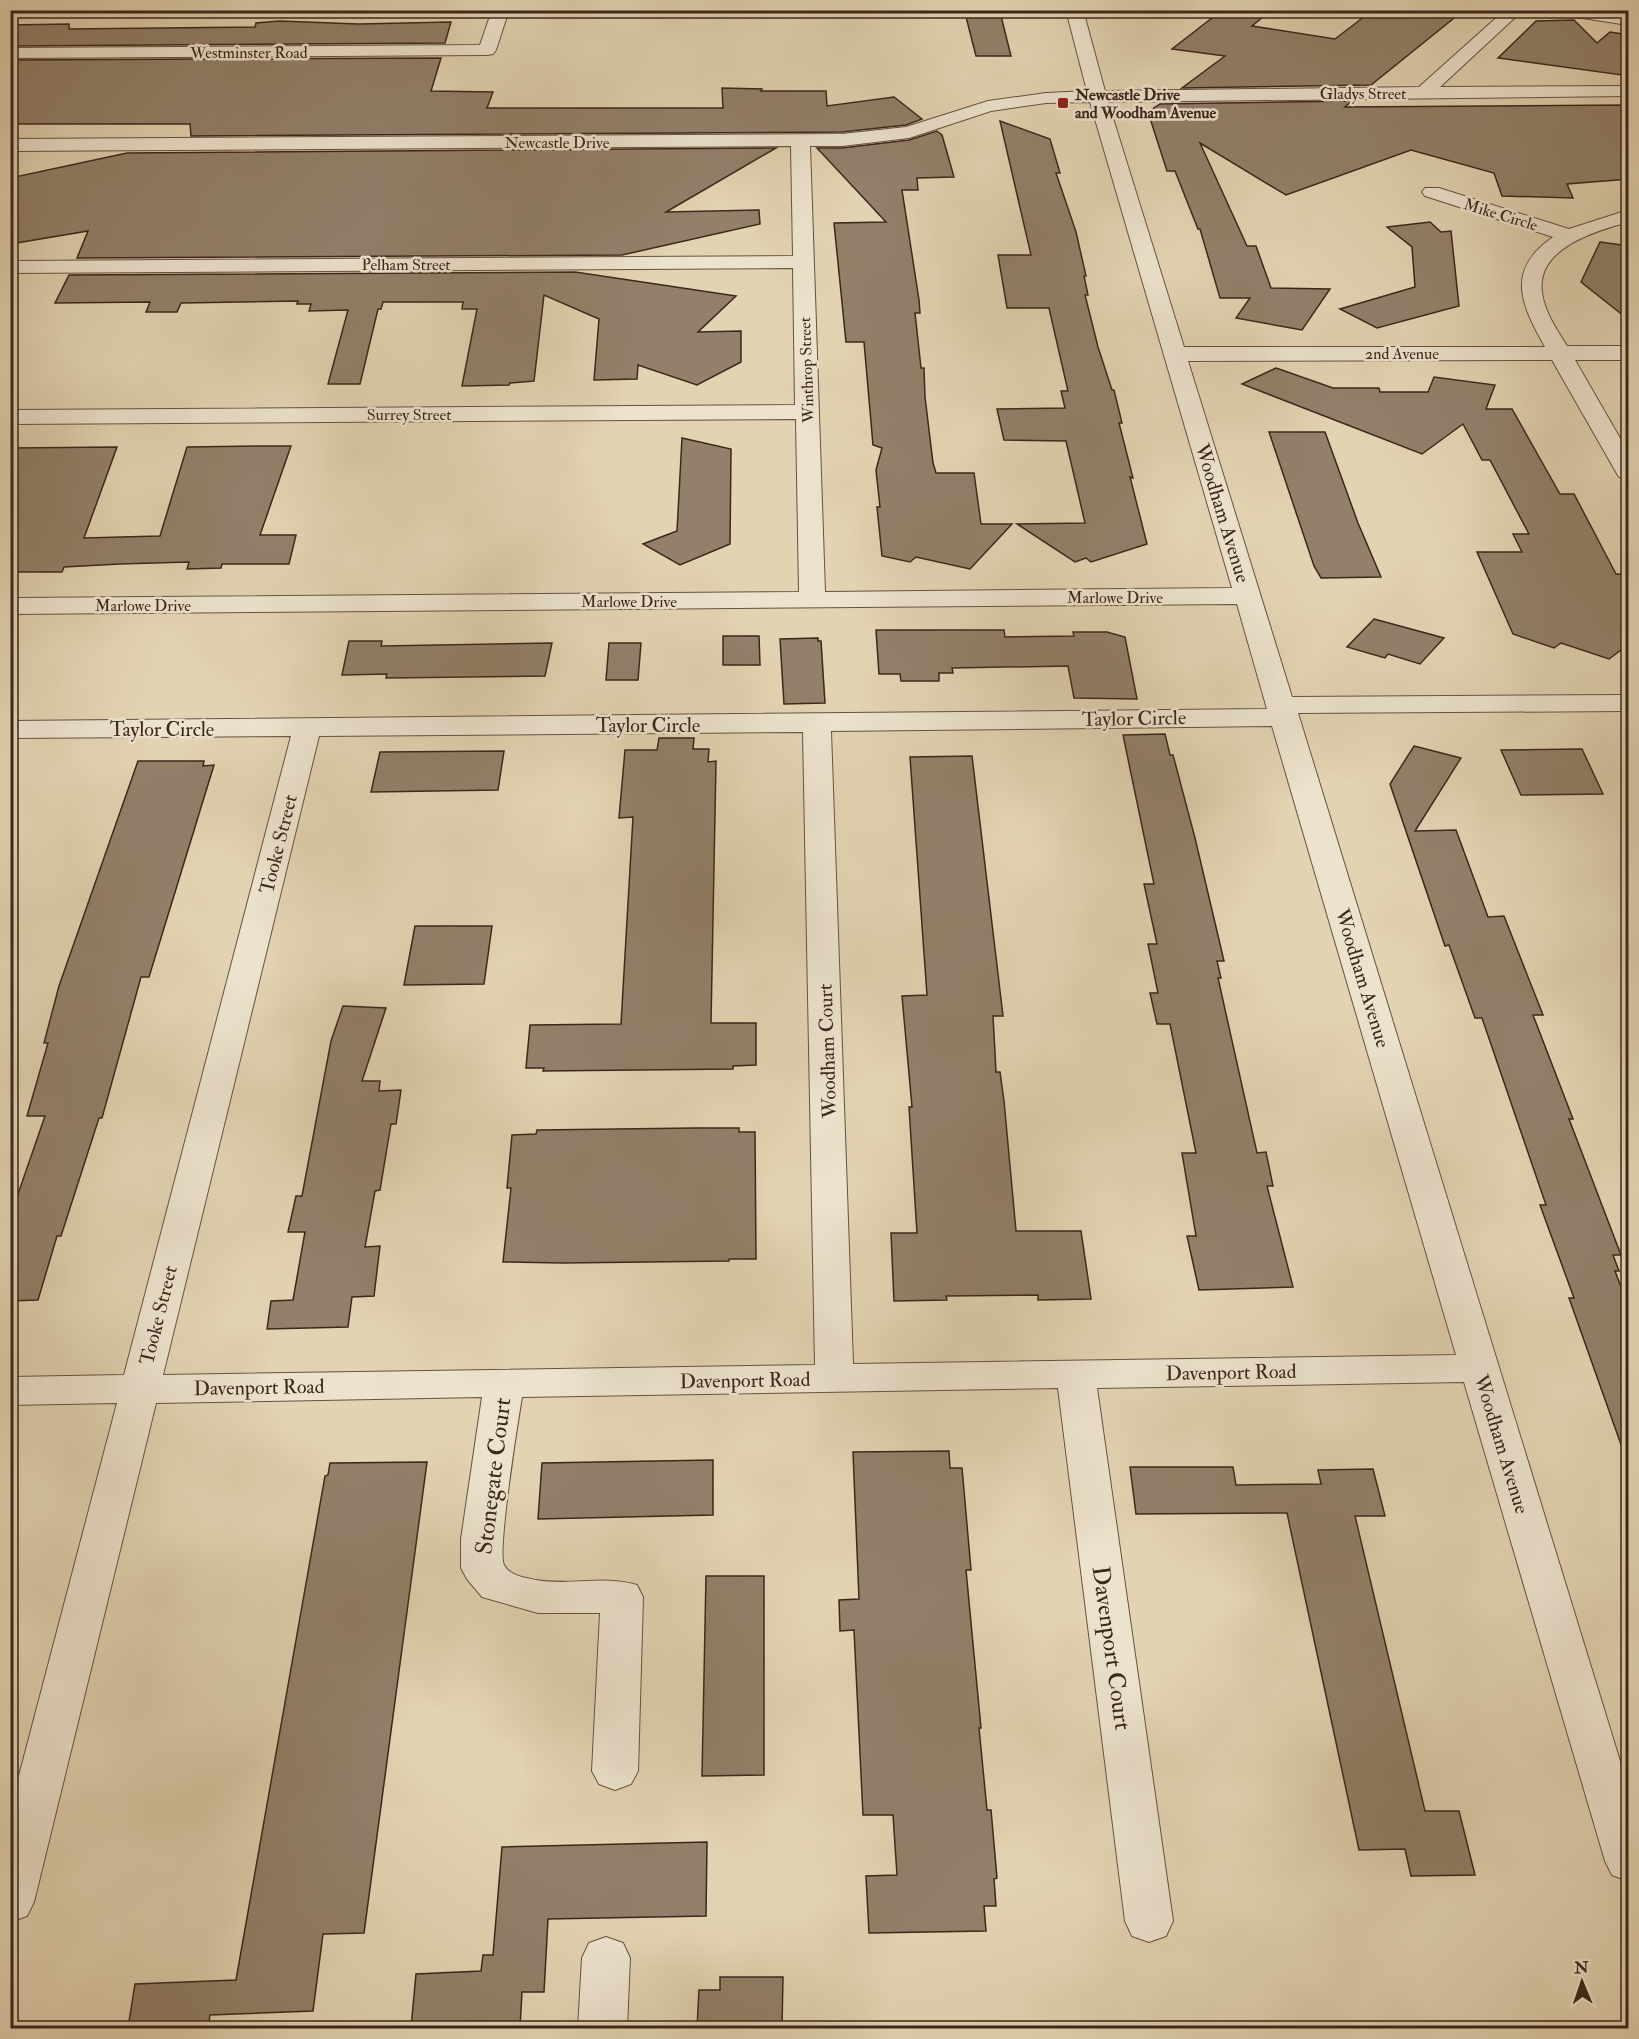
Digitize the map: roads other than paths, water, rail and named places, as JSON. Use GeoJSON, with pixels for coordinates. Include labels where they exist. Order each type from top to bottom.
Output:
{"type":"FeatureCollection","features":[{"type":"Feature","properties":{"kind":"street","name":"Westminster Road"},"geometry":{"type":"LineString","coordinates":[[10,53],[487,51],[501,10]]}},
{"type":"Feature","properties":{"kind":"street","name":"Woodham Avenue"},"geometry":{"type":"LineString","coordinates":[[1074,10],[1479,1368],[1629,1861]]}},
{"type":"Feature","properties":{"kind":"street"},"geometry":{"type":"LineString","coordinates":[[1424,92],[1515,10]]}},
{"type":"Feature","properties":{"kind":"street"},"geometry":{"type":"LineString","coordinates":[[1563,10],[1629,20]]}},
{"type":"Feature","properties":{"kind":"street","name":"Gladys Street"},"geometry":{"type":"LineString","coordinates":[[1098,96],[1629,91]]}},
{"type":"Feature","properties":{"kind":"street","name":"Newcastle Drive"},"geometry":{"type":"LineString","coordinates":[[10,145],[852,139],[897,134],[1004,103],[1046,98],[1098,96]]}},
{"type":"Feature","properties":{"kind":"street","name":"Winthrop Street"},"geometry":{"type":"LineString","coordinates":[[800,140],[812,600]]}},
{"type":"Feature","properties":{"kind":"street","name":"Mike Circle"},"geometry":{"type":"LineString","coordinates":[[1432,192],[1570,236]]}},
{"type":"Feature","properties":{"kind":"street"},"geometry":{"type":"LineString","coordinates":[[1629,216],[1570,236],[1546,255],[1531,279],[1536,308],[1629,472]]}},
{"type":"Feature","properties":{"kind":"street","name":"Pelham Street"},"geometry":{"type":"LineString","coordinates":[[10,267],[802,262]]}},
{"type":"Feature","properties":{"kind":"street","name":"2nd Avenue"},"geometry":{"type":"LineString","coordinates":[[1175,354],[1629,353]]}},
{"type":"Feature","properties":{"kind":"street","name":"Surrey Street"},"geometry":{"type":"LineString","coordinates":[[10,417],[807,411]]}},
{"type":"Feature","properties":{"kind":"street","name":"Marlowe Drive"},"geometry":{"type":"LineString","coordinates":[[10,606],[1248,596]]}},
{"type":"Feature","properties":{"kind":"street","name":"Taylor Circle"},"geometry":{"type":"LineString","coordinates":[[10,730],[817,723],[1629,703]]}},
{"type":"Feature","properties":{"kind":"street","name":"Woodham Court"},"geometry":{"type":"LineString","coordinates":[[817,723],[831,1193],[834,1378]]}},
{"type":"Feature","properties":{"kind":"street","name":"Tooke Street"},"geometry":{"type":"LineString","coordinates":[[10,1902],[307,728]]}},
{"type":"Feature","properties":{"kind":"street","name":"Davenport Road"},"geometry":{"type":"LineString","coordinates":[[10,1391],[1479,1368]]}},
{"type":"Feature","properties":{"kind":"street","name":"Davenport Court"},"geometry":{"type":"LineString","coordinates":[[1076,1374],[1149,1921]]}},
{"type":"Feature","properties":{"kind":"street","name":"Stonegate Court"},"geometry":{"type":"LineString","coordinates":[[504,1383],[482,1539],[482,1568],[497,1586],[538,1597],[622,1597],[615,1771]]}},
{"type":"Feature","properties":{"kind":"street"},"geometry":{"type":"LineString","coordinates":[[602,2028],[606,1958]]}},
{"type":"Feature","properties":{"kind":"place","name":"Newcastle Drive and Woodham Avenue"},"geometry":{"type":"Point","coordinates":[1063,103]}}]}
